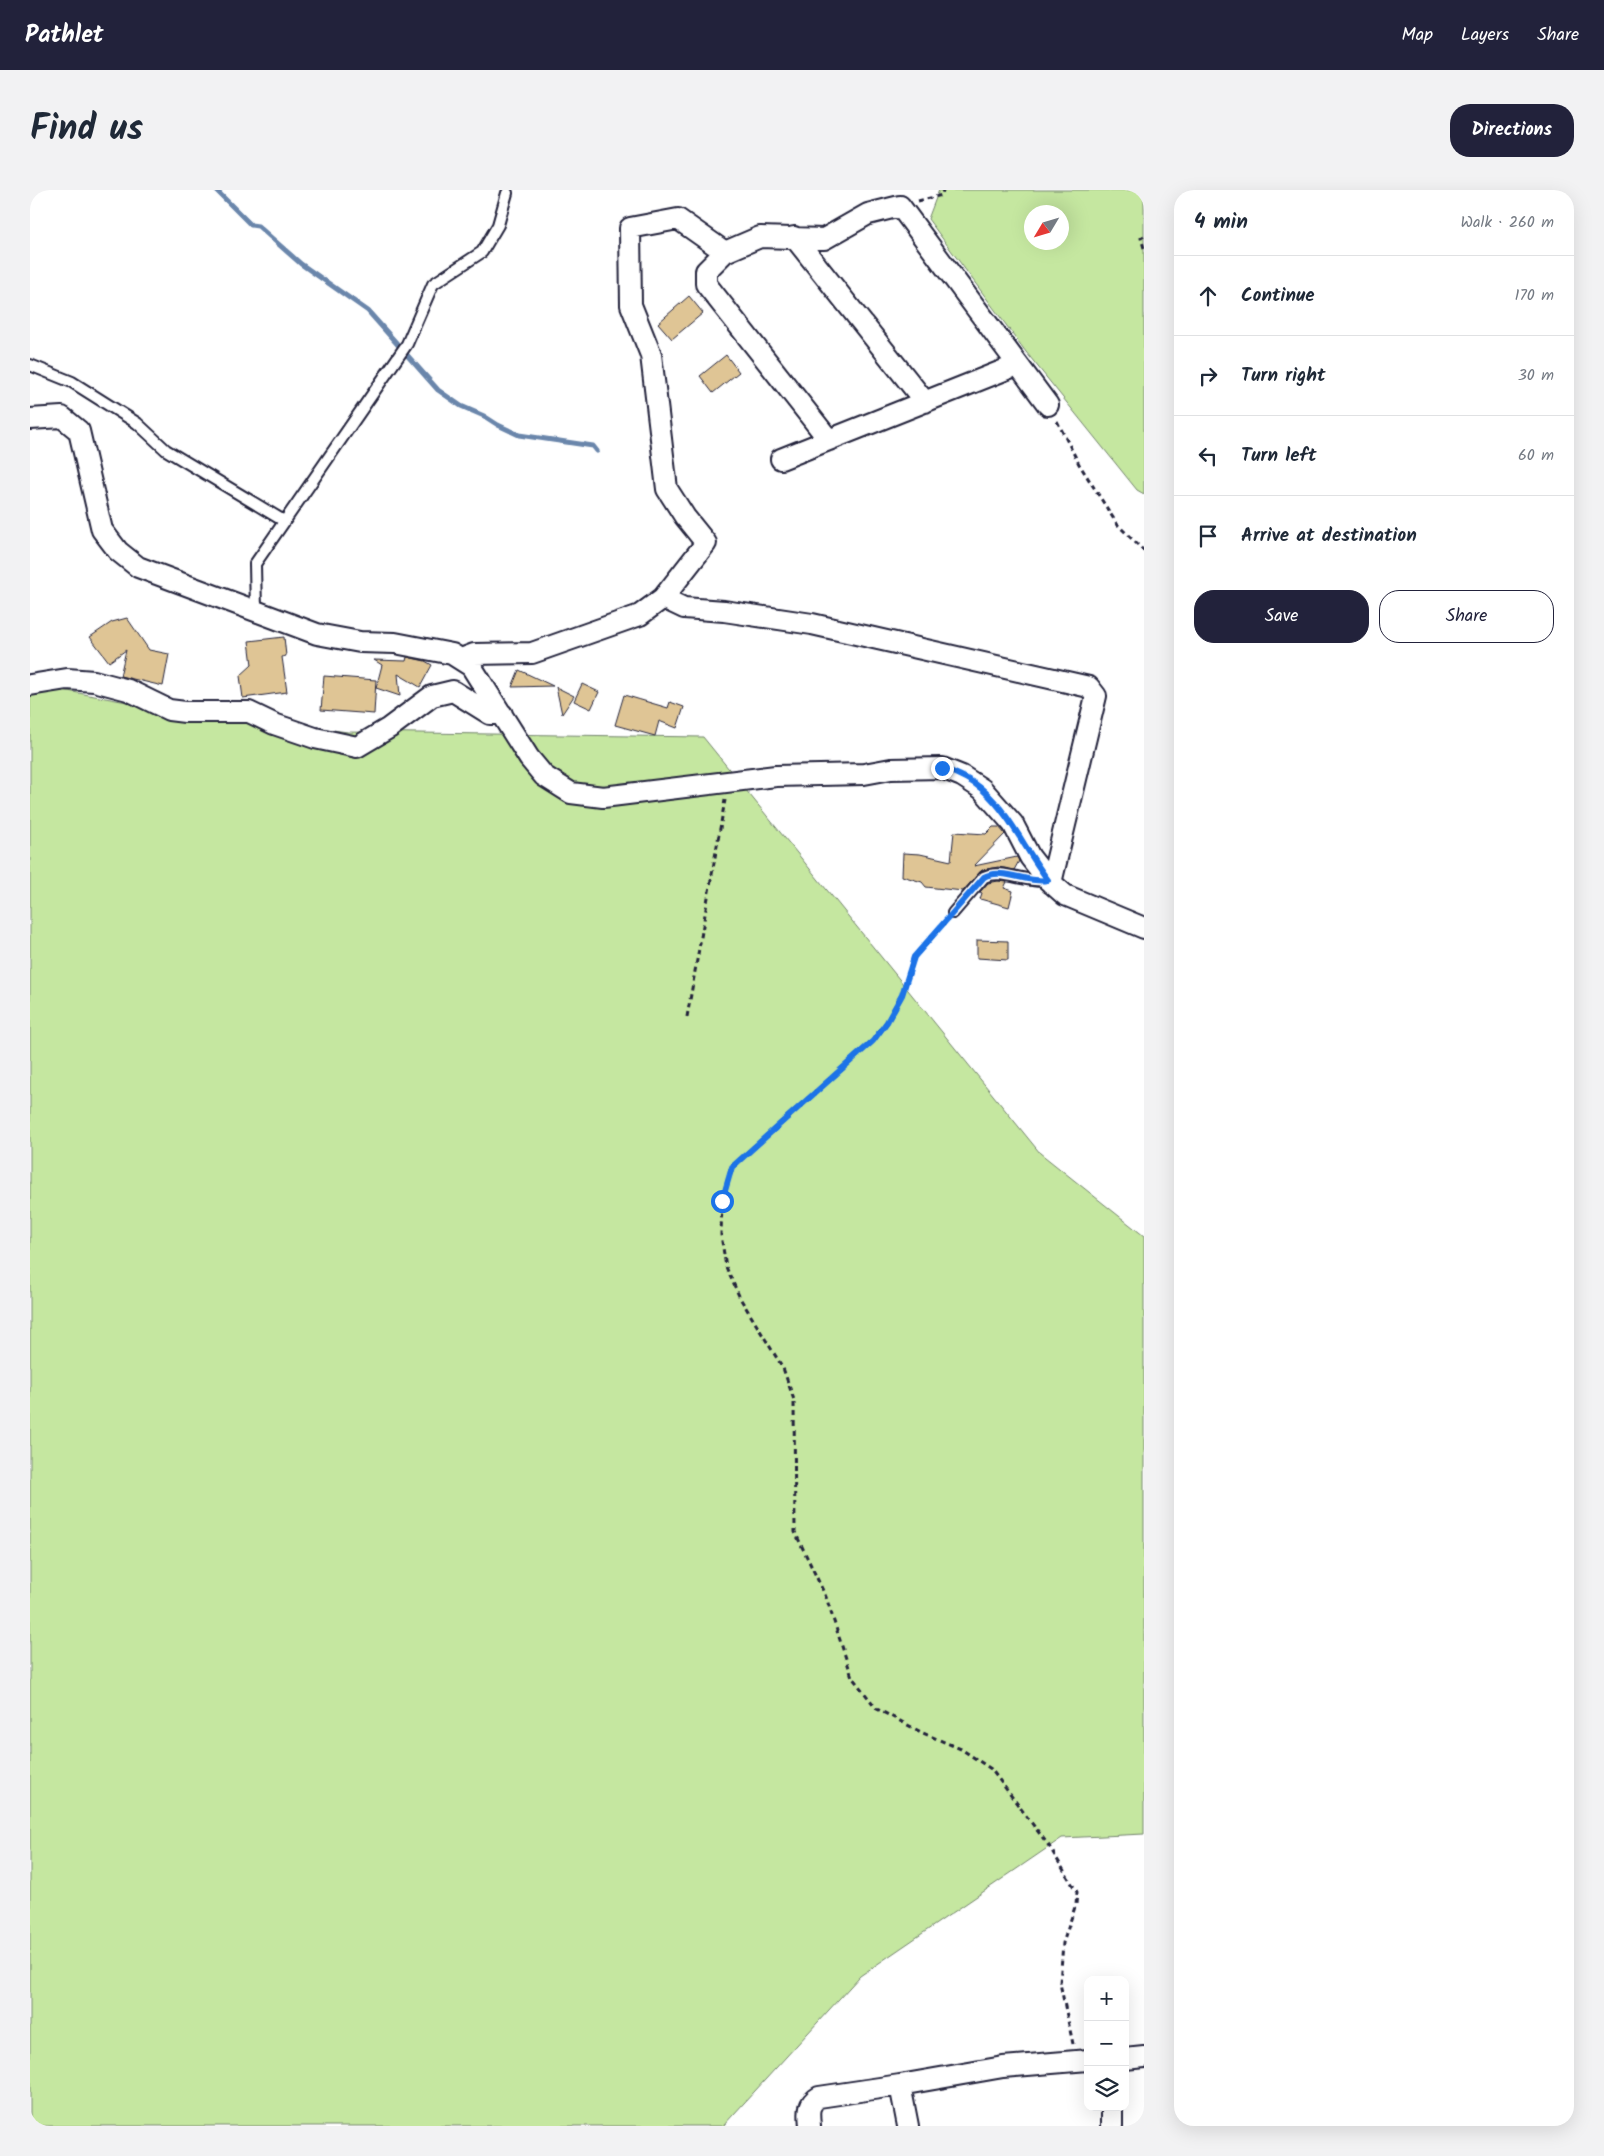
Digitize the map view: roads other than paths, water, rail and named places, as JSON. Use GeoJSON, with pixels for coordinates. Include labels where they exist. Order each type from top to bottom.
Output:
{"type":"FeatureCollection","features":[{"type":"Feature","properties":{"kind":"street"},"geometry":{"type":"LineString","coordinates":[[829,440],[706,284],[706,271],[724,252],[760,237],[824,239],[868,214],[900,206],[1048,405]]}},
{"type":"Feature","properties":{"kind":"street"},"geometry":{"type":"LineString","coordinates":[[461,660],[474,654],[532,653],[640,615],[663,598],[706,543],[685,517],[667,489],[651,355],[631,305],[630,228],[678,218],[724,252]]}},
{"type":"Feature","properties":{"kind":"street"},"geometry":{"type":"LineString","coordinates":[[794,237],[925,402]]}},
{"type":"Feature","properties":{"kind":"street"},"geometry":{"type":"LineString","coordinates":[[781,459],[1018,365]]}},
{"type":"Feature","properties":{"kind":"street"},"geometry":{"type":"LineString","coordinates":[[30,419],[62,417],[79,431],[102,530],[118,551],[138,567],[317,634],[360,642],[404,645],[452,654],[471,666],[529,758],[544,776],[571,793],[602,797],[776,776],[841,775],[915,768],[942,768],[962,776],[982,789],[1012,824],[1030,857],[1049,882],[1065,895],[1144,928]]}},
{"type":"Feature","properties":{"kind":"street"},"geometry":{"type":"LineString","coordinates":[[663,598],[684,608],[724,611],[812,624],[1089,687],[1096,696],[1049,882]]}},
{"type":"Feature","properties":{"kind":"street"},"geometry":{"type":"LineString","coordinates":[[30,685],[67,678],[94,681],[128,690],[169,710],[185,712],[248,712],[274,724],[315,738],[357,747],[389,728],[432,696],[453,691],[490,714],[502,714]]}},
{"type":"Feature","properties":{"kind":"street"},"geometry":{"type":"LineString","coordinates":[[1129,2059],[1144,2057]]}},
{"type":"Feature","properties":{"kind":"street"},"geometry":{"type":"LineString","coordinates":[[810,2126],[809,2108],[811,2102],[819,2097],[900,2086],[1003,2067],[1082,2061]]}},
{"type":"Feature","properties":{"kind":"street"},"geometry":{"type":"LineString","coordinates":[[900,2086],[908,2126]]}},
{"type":"Feature","properties":{"kind":"street"},"geometry":{"type":"LineString","coordinates":[[1112,2111],[1112,2126]]}},
{"type":"Feature","properties":{"kind":"lane"},"geometry":{"type":"LineString","coordinates":[[256,611],[255,564],[407,344],[433,284],[482,252],[498,225],[507,193]]}},
{"type":"Feature","properties":{"kind":"lane"},"geometry":{"type":"LineString","coordinates":[[30,365],[72,382],[137,423],[166,450],[284,522]]}},
{"type":"Feature","properties":{"kind":"lane"},"geometry":{"type":"LineString","coordinates":[[953,913],[984,877],[989,874],[1017,877],[1037,882],[1049,882]]}},
{"type":"Feature","properties":{"kind":"waterway"},"geometry":{"type":"LineString","coordinates":[[216,190],[251,225],[258,226],[301,264],[368,311],[438,390],[461,406],[519,435],[593,446],[597,451]]}}]}
